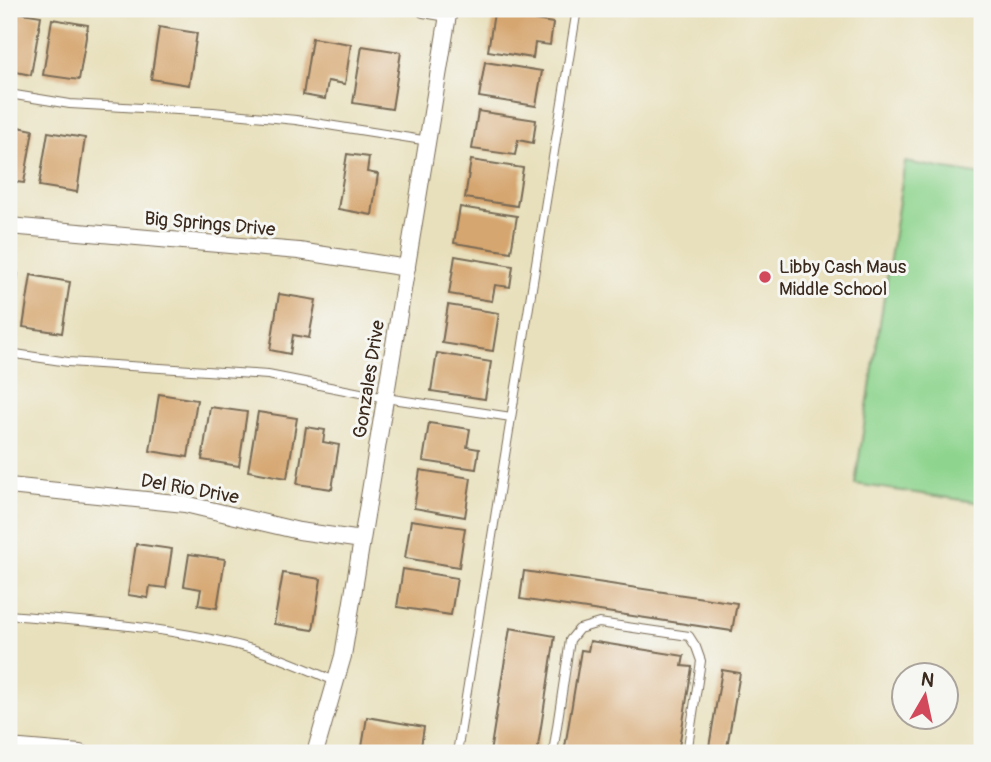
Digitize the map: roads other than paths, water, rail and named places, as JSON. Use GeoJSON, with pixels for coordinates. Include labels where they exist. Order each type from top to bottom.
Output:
{"type":"FeatureCollection","features":[{"type":"Feature","properties":{"kind":"street"},"geometry":{"type":"LineString","coordinates":[[424,9],[448,11]]}},
{"type":"Feature","properties":{"kind":"street","name":"Gonzales Drive"},"geometry":{"type":"LineString","coordinates":[[315,753],[337,682],[429,141],[448,11]]}},
{"type":"Feature","properties":{"kind":"street","name":"Big Springs Drive"},"geometry":{"type":"LineString","coordinates":[[9,226],[299,251],[407,268]]}},
{"type":"Feature","properties":{"kind":"street","name":"Del Rio Drive"},"geometry":{"type":"LineString","coordinates":[[9,486],[184,504],[299,531],[362,540]]}},
{"type":"Feature","properties":{"kind":"street"},"geometry":{"type":"LineString","coordinates":[[9,747],[80,753]]}},
{"type":"Feature","properties":{"kind":"lane"},"geometry":{"type":"LineString","coordinates":[[457,753],[578,9]]}},
{"type":"Feature","properties":{"kind":"lane"},"geometry":{"type":"LineString","coordinates":[[9,94],[70,104],[213,112],[296,120],[429,141]]}},
{"type":"Feature","properties":{"kind":"lane"},"geometry":{"type":"LineString","coordinates":[[9,353],[68,362],[268,375],[386,398],[511,417]]}},
{"type":"Feature","properties":{"kind":"lane"},"geometry":{"type":"LineString","coordinates":[[9,615],[111,624],[222,642],[272,656],[337,682]]}},
{"type":"Feature","properties":{"kind":"lane"},"geometry":{"type":"LineString","coordinates":[[552,753],[570,640],[579,629],[599,624],[689,636],[701,661],[687,753]]}},
{"type":"Feature","properties":{"kind":"place","name":"Libby Cash Maus Middle School"},"geometry":{"type":"Point","coordinates":[765,277]}}]}
